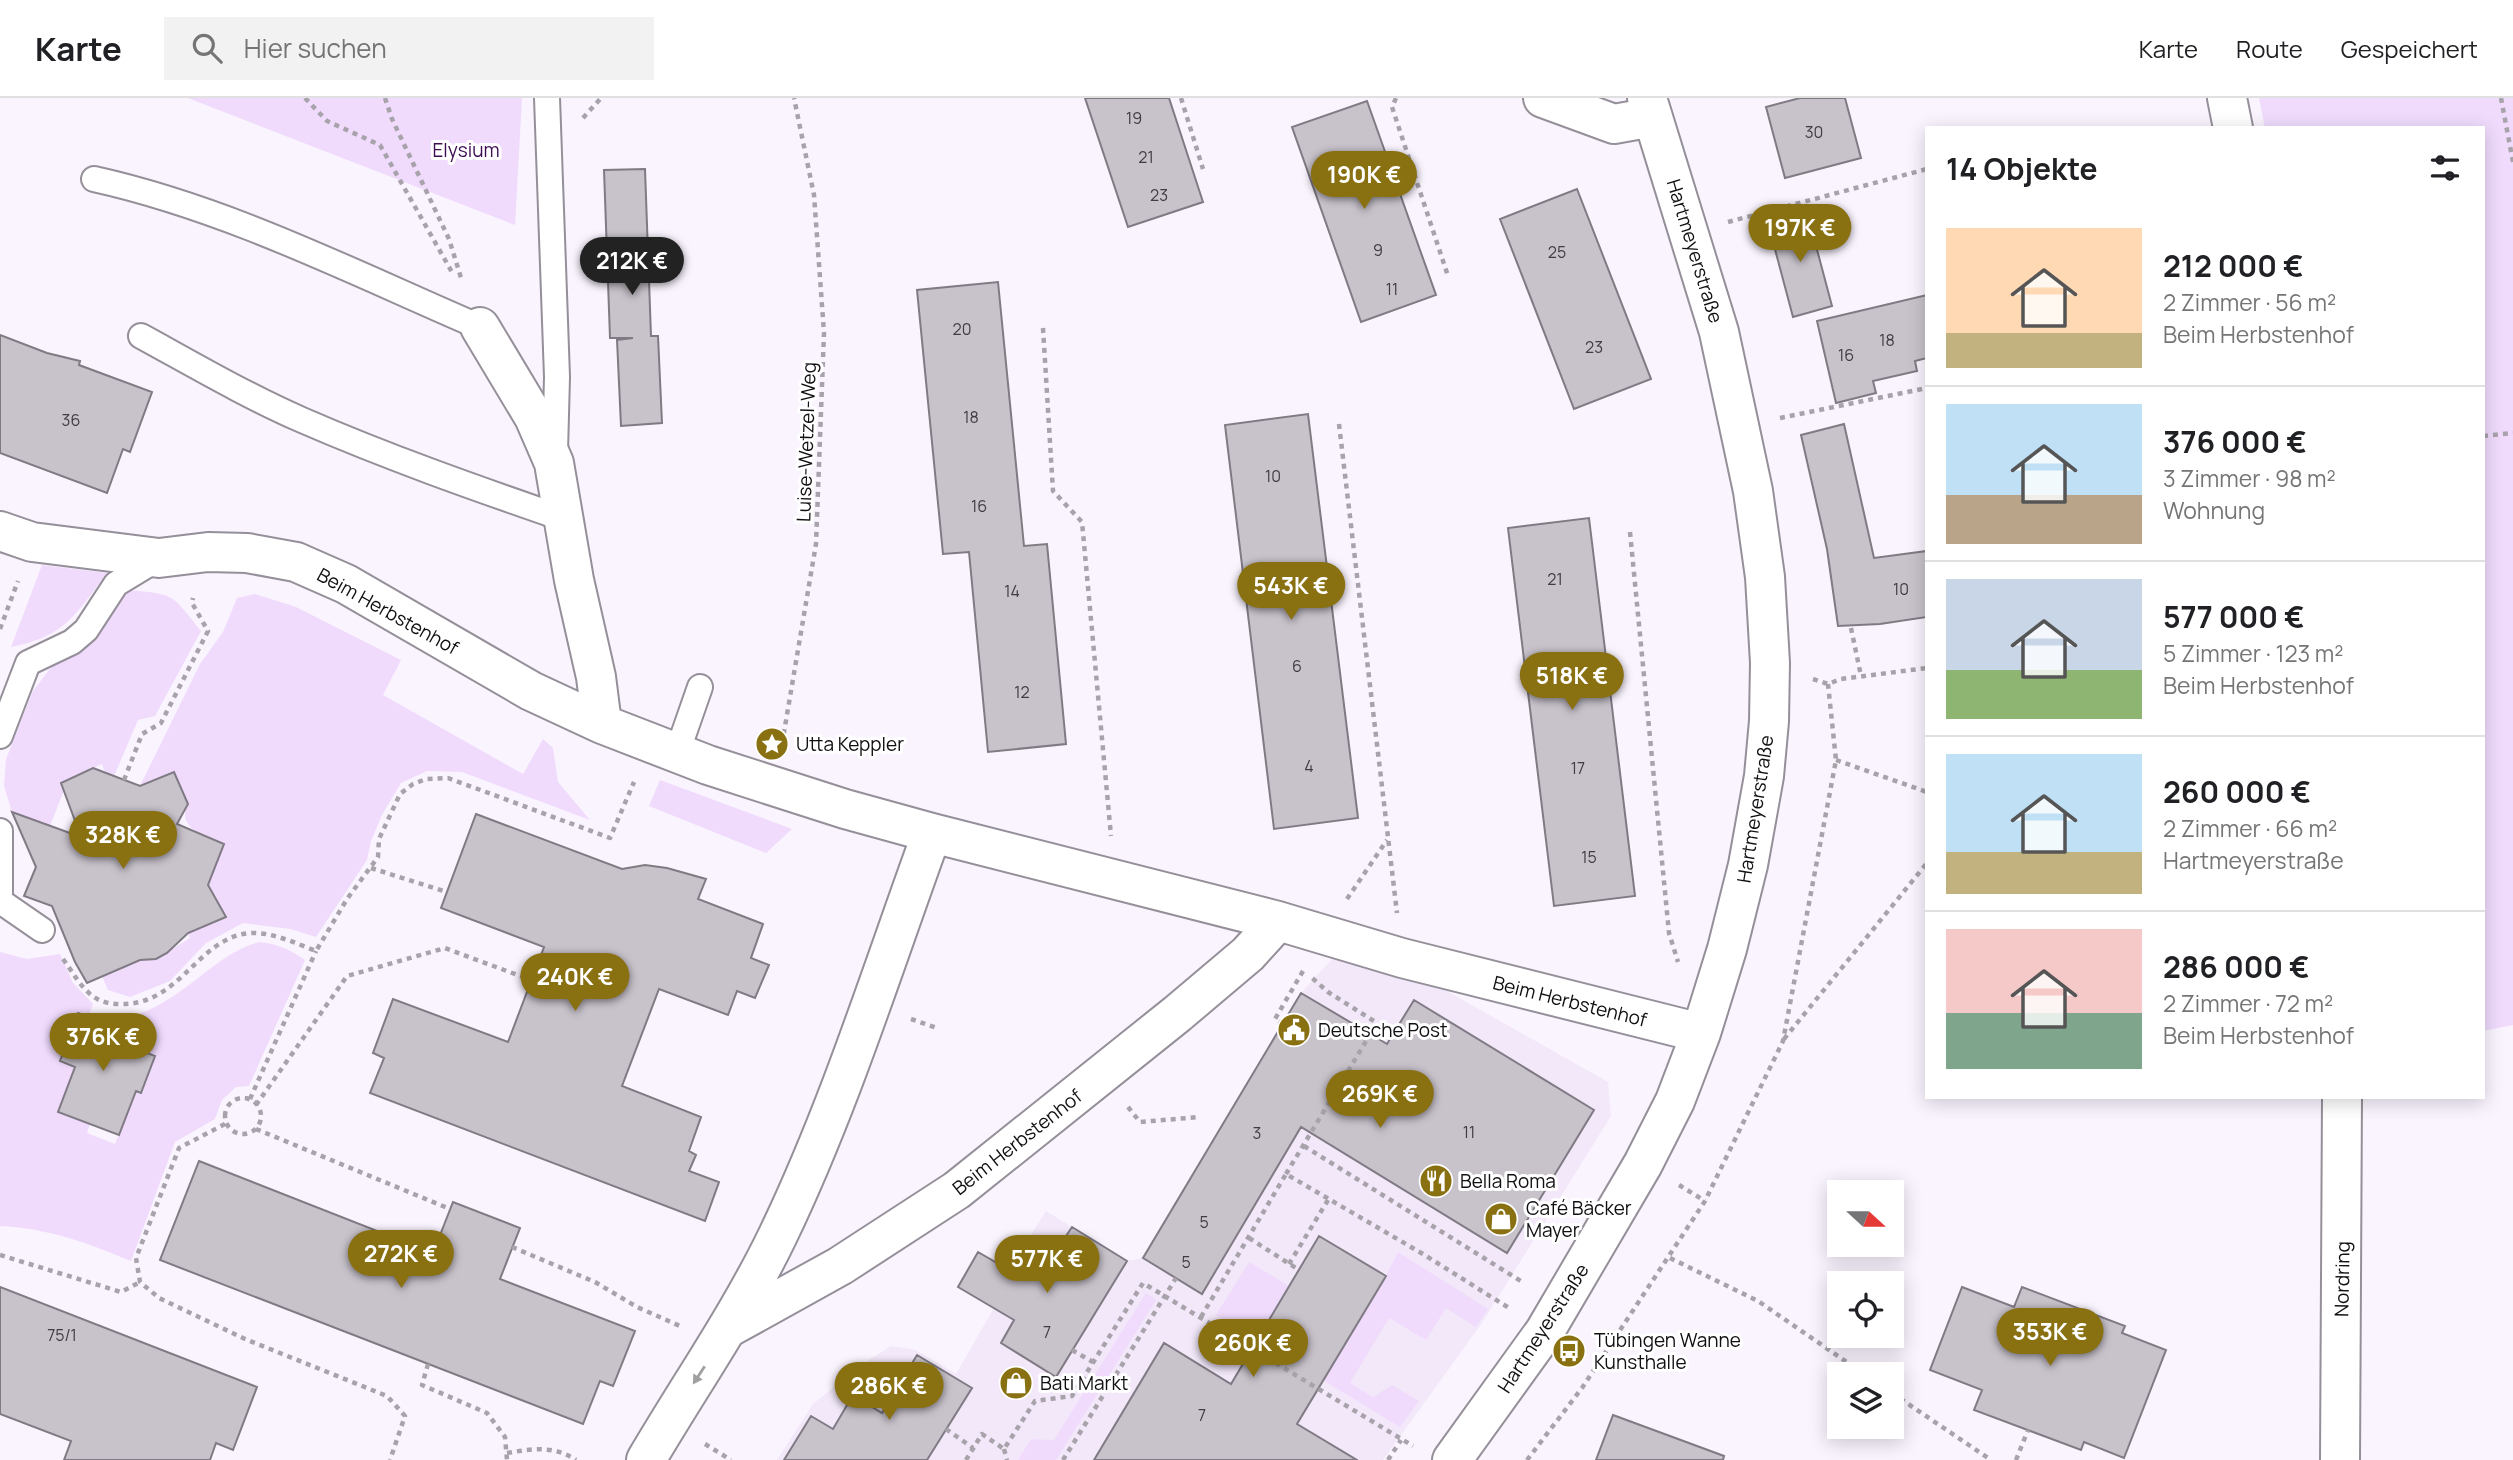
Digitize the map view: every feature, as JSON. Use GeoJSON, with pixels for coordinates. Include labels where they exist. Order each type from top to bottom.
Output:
{"type":"FeatureCollection","features":[{"type":"Feature","properties":{"kind":"street"},"geometry":{"type":"LineString","coordinates":[[1543,98],[1614,124],[1650,108]]}},
{"type":"Feature","properties":{"kind":"street"},"geometry":{"type":"LineString","coordinates":[[2227,98],[2233,126]]}},
{"type":"Feature","properties":{"kind":"street","name":"Hartmeyerstraße"},"geometry":{"type":"LineString","coordinates":[[1436,1455],[1553,1319],[1675,1101],[1701,1032],[1727,949],[1748,865],[1764,776],[1770,663],[1765,577],[1741,425],[1716,320],[1650,108]]}},
{"type":"Feature","properties":{"kind":"street"},"geometry":{"type":"LineString","coordinates":[[480,327],[534,417],[554,463],[562,518],[596,677],[602,724]]}},
{"type":"Feature","properties":{"kind":"street","name":"Beim Herbstenhof"},"geometry":{"type":"LineString","coordinates":[[16,536],[159,558],[208,552],[247,553],[296,562],[346,584],[531,691],[602,724],[772,786],[932,833],[1279,921],[1402,958],[1701,1032]]}},
{"type":"Feature","properties":{"kind":"street","name":"Beim Herbstenhof"},"geometry":{"type":"LineString","coordinates":[[646,1460],[725,1335],[779,1234],[820,1137],[932,833]]}},
{"type":"Feature","properties":{"kind":"street","name":"Beim Herbstenhof"},"geometry":{"type":"LineString","coordinates":[[725,1335],[940,1202],[1216,982],[1248,954],[1279,921]]}},
{"type":"Feature","properties":{"kind":"street","name":"Nordring"},"geometry":{"type":"LineString","coordinates":[[2340,1460],[2342,1099]]}},
{"type":"Feature","properties":{"kind":"lane"},"geometry":{"type":"LineString","coordinates":[[547,98],[557,377],[554,463]]}},
{"type":"Feature","properties":{"kind":"lane"},"geometry":{"type":"LineString","coordinates":[[93,179],[133,188],[226,217],[480,327]]}},
{"type":"Feature","properties":{"kind":"lane"},"geometry":{"type":"LineString","coordinates":[[141,336],[301,420],[404,461],[562,518]]}},
{"type":"Feature","properties":{"kind":"lane","name":"Beim Herbstenhof"},"geometry":{"type":"LineString","coordinates":[[0,736],[28,663],[72,642],[86,631],[116,584],[159,558]]}},
{"type":"Feature","properties":{"kind":"lane"},"geometry":{"type":"LineString","coordinates":[[677,753],[701,687]]}},
{"type":"Feature","properties":{"kind":"lane"},"geometry":{"type":"LineString","coordinates":[[0,831],[0,901],[42,930]]}},
{"type":"Feature","properties":{"kind":"path"},"geometry":{"type":"LineString","coordinates":[[305,98],[327,121],[380,145],[449,270],[463,284],[449,239],[392,119],[385,98]]}},
{"type":"Feature","properties":{"kind":"path","name":"Luise-Wetzel-Weg"},"geometry":{"type":"LineString","coordinates":[[772,786],[783,742],[816,544],[824,333],[814,195],[794,98]]}},
{"type":"Feature","properties":{"kind":"path"},"geometry":{"type":"LineString","coordinates":[[1181,98],[1203,169]]}},
{"type":"Feature","properties":{"kind":"path"},"geometry":{"type":"LineString","coordinates":[[1396,98],[1392,107],[1448,276]]}},
{"type":"Feature","properties":{"kind":"path"},"geometry":{"type":"LineString","coordinates":[[2501,98],[2513,162]]}},
{"type":"Feature","properties":{"kind":"path"},"geometry":{"type":"LineString","coordinates":[[1760,213],[1925,170]]}},
{"type":"Feature","properties":{"kind":"path"},"geometry":{"type":"LineString","coordinates":[[1043,328],[1053,491],[1082,522],[1115,880]]}},
{"type":"Feature","properties":{"kind":"path"},"geometry":{"type":"LineString","coordinates":[[1741,425],[1925,388]]}},
{"type":"Feature","properties":{"kind":"path"},"geometry":{"type":"LineString","coordinates":[[1339,424],[1395,901]]}},
{"type":"Feature","properties":{"kind":"path"},"geometry":{"type":"LineString","coordinates":[[2485,436],[2513,433]]}},
{"type":"Feature","properties":{"kind":"path"},"geometry":{"type":"LineString","coordinates":[[1630,532],[1668,933],[1681,970]]}},
{"type":"Feature","properties":{"kind":"path"},"geometry":{"type":"LineString","coordinates":[[0,629],[16,536]]}},
{"type":"Feature","properties":{"kind":"path"},"geometry":{"type":"LineString","coordinates":[[124,780],[142,734],[160,723],[208,631],[192,603],[208,552]]}},
{"type":"Feature","properties":{"kind":"path"},"geometry":{"type":"LineString","coordinates":[[1851,628],[1861,676]]}},
{"type":"Feature","properties":{"kind":"path"},"geometry":{"type":"LineString","coordinates":[[1783,1041],[1836,760],[1828,684],[1841,679],[1925,668]]}},
{"type":"Feature","properties":{"kind":"path"},"geometry":{"type":"LineString","coordinates":[[1836,760],[1925,791]]}},
{"type":"Feature","properties":{"kind":"path"},"geometry":{"type":"LineString","coordinates":[[250,1099],[316,951],[347,899],[378,857],[379,839],[400,794],[426,779],[447,778],[483,789],[610,838],[638,773]]}},
{"type":"Feature","properties":{"kind":"path"},"geometry":{"type":"LineString","coordinates":[[1323,934],[1388,838]]}},
{"type":"Feature","properties":{"kind":"path"},"geometry":{"type":"LineString","coordinates":[[1527,1460],[1582,1388],[1705,1201],[1783,1041],[1925,865]]}},
{"type":"Feature","properties":{"kind":"path"},"geometry":{"type":"LineString","coordinates":[[370,868],[447,892]]}},
{"type":"Feature","properties":{"kind":"path"},"geometry":{"type":"LineString","coordinates":[[42,930],[79,983],[92,996],[108,1004],[129,1004],[153,998],[227,940],[244,934],[263,934],[316,951]]}},
{"type":"Feature","properties":{"kind":"path"},"geometry":{"type":"LineString","coordinates":[[256,1105],[347,976],[445,948],[531,980]]}},
{"type":"Feature","properties":{"kind":"path"},"geometry":{"type":"LineString","coordinates":[[1283,1024],[1275,1019],[1304,971]]}},
{"type":"Feature","properties":{"kind":"path"},"geometry":{"type":"LineString","coordinates":[[1201,1317],[1377,1023],[1328,992]]}},
{"type":"Feature","properties":{"kind":"path"},"geometry":{"type":"LineString","coordinates":[[1103,1074],[1140,1122],[1199,1117]]}},
{"type":"Feature","properties":{"kind":"path"},"geometry":{"type":"LineString","coordinates":[[236,1098],[250,1099],[256,1105],[261,1110],[261,1124],[250,1134],[235,1134],[225,1124],[226,1109],[236,1098]]}},
{"type":"Feature","properties":{"kind":"path"},"geometry":{"type":"LineString","coordinates":[[225,1124],[179,1148],[136,1258],[140,1282],[159,1298],[245,1339],[387,1396],[405,1416],[390,1460]]}},
{"type":"Feature","properties":{"kind":"path"},"geometry":{"type":"LineString","coordinates":[[256,1129],[450,1209]]}},
{"type":"Feature","properties":{"kind":"path"},"geometry":{"type":"LineString","coordinates":[[1304,1146],[1553,1319]]}},
{"type":"Feature","properties":{"kind":"path"},"geometry":{"type":"LineString","coordinates":[[1286,1174],[1423,1254],[1553,1319]]}},
{"type":"Feature","properties":{"kind":"path"},"geometry":{"type":"LineString","coordinates":[[1289,1264],[1328,1199]]}},
{"type":"Feature","properties":{"kind":"path"},"geometry":{"type":"LineString","coordinates":[[1249,1238],[1299,1270]]}},
{"type":"Feature","properties":{"kind":"path"},"geometry":{"type":"LineString","coordinates":[[512,1247],[595,1282],[637,1307],[725,1335]]}},
{"type":"Feature","properties":{"kind":"path"},"geometry":{"type":"LineString","coordinates":[[0,1255],[121,1292],[140,1282]]}},
{"type":"Feature","properties":{"kind":"path"},"geometry":{"type":"LineString","coordinates":[[1670,1258],[1758,1301],[1847,1362]]}},
{"type":"Feature","properties":{"kind":"path"},"geometry":{"type":"LineString","coordinates":[[1063,1460],[1176,1278]]}},
{"type":"Feature","properties":{"kind":"path"},"geometry":{"type":"LineString","coordinates":[[1004,1448],[1035,1401],[1072,1396],[1143,1283],[1401,1440],[1436,1455]]}},
{"type":"Feature","properties":{"kind":"path"},"geometry":{"type":"LineString","coordinates":[[1072,1350],[1093,1362]]}},
{"type":"Feature","properties":{"kind":"path"},"geometry":{"type":"LineString","coordinates":[[428,1364],[422,1385],[487,1413],[505,1437],[507,1460]]}},
{"type":"Feature","properties":{"kind":"path"},"geometry":{"type":"LineString","coordinates":[[1904,1401],[1991,1460]]}},
{"type":"Feature","properties":{"kind":"path"},"geometry":{"type":"LineString","coordinates":[[946,1430],[973,1448]]}},
{"type":"Feature","properties":{"kind":"path"},"geometry":{"type":"LineString","coordinates":[[2017,1460],[2028,1430]]}},
{"type":"Feature","properties":{"kind":"path"},"geometry":{"type":"LineString","coordinates":[[965,1460],[982,1433],[1004,1448],[1007,1460]]}},
{"type":"Feature","properties":{"kind":"path"},"geometry":{"type":"LineString","coordinates":[[1388,1460],[1401,1440]]}},
{"type":"Feature","properties":{"kind":"path"},"geometry":{"type":"LineString","coordinates":[[507,1452],[541,1447],[567,1454],[576,1460]]}},
{"type":"Feature","properties":{"kind":"shaded area"},"geometry":{"type":"Polygon","coordinates":[[[1335,956],[1445,990],[1608,1082],[1611,1116],[1482,1323],[1383,1460],[777,1460],[813,1404],[861,1365],[891,1346],[916,1350],[956,1374],[1014,1273],[1010,1269],[1046,1211],[1127,1261],[1143,1258],[1301,993],[1335,956]]]}},
{"type":"Feature","properties":{"kind":"green space","name":"Elysium"},"geometry":{"type":"Polygon","coordinates":[[[188,98],[522,98],[515,225],[188,98]]]}},
{"type":"Feature","properties":{"kind":"green space"},"geometry":{"type":"Polygon","coordinates":[[[2259,98],[2513,98],[2513,1025],[2485,1031],[2485,126],[2265,126],[2259,98]]]}},
{"type":"Feature","properties":{"kind":"green space"},"geometry":{"type":"Polygon","coordinates":[[[42,565],[107,573],[68,622],[45,637],[11,647],[42,565]]]}},
{"type":"Feature","properties":{"kind":"green space"},"geometry":{"type":"Polygon","coordinates":[[[126,590],[171,598],[184,609],[201,631],[155,716],[138,720],[114,776],[105,773],[102,764],[61,783],[64,790],[50,826],[12,812],[4,786],[6,759],[33,691],[56,661],[88,645],[126,590]]]}},
{"type":"Feature","properties":{"kind":"green space"},"geometry":{"type":"Polygon","coordinates":[[[255,594],[296,607],[401,660],[383,695],[523,774],[543,739],[553,748],[558,782],[590,820],[462,772],[427,771],[401,783],[382,815],[371,841],[367,860],[316,937],[290,929],[243,923],[206,943],[170,981],[130,997],[108,990],[100,972],[127,960],[129,965],[141,960],[156,959],[190,938],[188,933],[225,917],[208,885],[224,844],[202,835],[189,825],[185,812],[188,804],[174,772],[140,786],[200,664],[223,632],[237,598],[255,594]]]}},
{"type":"Feature","properties":{"kind":"green space"},"geometry":{"type":"Polygon","coordinates":[[[660,780],[792,829],[766,853],[649,806],[660,780]]]}},
{"type":"Feature","properties":{"kind":"green space"},"geometry":{"type":"Polygon","coordinates":[[[260,942],[284,948],[305,960],[249,1086],[236,1087],[222,1100],[215,1119],[175,1142],[131,1261],[67,1238],[0,1226],[0,952],[27,959],[60,954],[73,983],[93,1004],[81,1036],[71,1033],[60,1061],[80,1069],[90,1124],[87,1133],[115,1144],[136,1091],[142,1092],[155,1057],[134,1048],[139,1035],[138,1014],[171,998],[229,955],[260,942]]]}},
{"type":"Feature","properties":{"kind":"green space"},"geometry":{"type":"Polygon","coordinates":[[[1398,1252],[1488,1309],[1476,1327],[1446,1308],[1426,1340],[1389,1318],[1350,1383],[1373,1397],[1392,1385],[1419,1401],[1400,1427],[1216,1315],[1249,1262],[1289,1286],[1386,1276],[1398,1252]]]}},
{"type":"Feature","properties":{"kind":"green space"},"geometry":{"type":"Polygon","coordinates":[[[1146,1293],[1156,1300],[1056,1460],[1018,1460],[1031,1439],[1054,1440],[1146,1293]]]}},
{"type":"Feature","properties":{"kind":"building"},"geometry":{"type":"Polygon","coordinates":[[[1085,98],[1169,98],[1203,202],[1128,227],[1085,98]]]}},
{"type":"Feature","properties":{"kind":"building"},"geometry":{"type":"Polygon","coordinates":[[[1800,98],[1845,98],[1861,158],[1785,178],[1766,107],[1800,98]]]}},
{"type":"Feature","properties":{"kind":"building"},"geometry":{"type":"Polygon","coordinates":[[[1367,101],[1436,295],[1361,322],[1292,127],[1367,101]]]}},
{"type":"Feature","properties":{"kind":"building"},"geometry":{"type":"Polygon","coordinates":[[[645,169],[651,336],[658,336],[662,423],[621,426],[617,340],[633,338],[610,338],[604,170],[645,169]]]}},
{"type":"Feature","properties":{"kind":"building"},"geometry":{"type":"Polygon","coordinates":[[[1577,189],[1651,379],[1574,409],[1500,219],[1577,189]]]}},
{"type":"Feature","properties":{"kind":"building"},"geometry":{"type":"Polygon","coordinates":[[[1807,212],[1832,306],[1793,317],[1768,223],[1807,212]]]}},
{"type":"Feature","properties":{"kind":"building"},"geometry":{"type":"Polygon","coordinates":[[[998,282],[1024,546],[1047,544],[1066,744],[988,752],[969,552],[943,554],[917,290],[998,282]]]}},
{"type":"Feature","properties":{"kind":"building"},"geometry":{"type":"Polygon","coordinates":[[[1925,295],[1925,358],[1915,361],[1917,371],[1873,381],[1876,393],[1836,403],[1817,321],[1925,295]]]}},
{"type":"Feature","properties":{"kind":"building"},"geometry":{"type":"Polygon","coordinates":[[[0,335],[47,353],[80,361],[79,365],[152,392],[130,452],[123,449],[107,493],[0,453],[0,335]]]}},
{"type":"Feature","properties":{"kind":"building"},"geometry":{"type":"Polygon","coordinates":[[[1308,414],[1358,818],[1274,829],[1225,425],[1308,414]]]}},
{"type":"Feature","properties":{"kind":"building"},"geometry":{"type":"Polygon","coordinates":[[[1844,424],[1874,558],[1925,551],[1925,617],[1880,624],[1838,626],[1827,549],[1801,435],[1844,424]]]}},
{"type":"Feature","properties":{"kind":"building"},"geometry":{"type":"Polygon","coordinates":[[[1589,518],[1635,896],[1554,906],[1508,528],[1589,518]]]}},
{"type":"Feature","properties":{"kind":"building"},"geometry":{"type":"Polygon","coordinates":[[[93,768],[140,786],[174,772],[188,804],[177,824],[224,844],[208,885],[226,917],[188,933],[167,953],[156,959],[140,960],[87,983],[75,962],[52,906],[24,896],[36,867],[12,812],[81,837],[61,783],[93,768]]]}},
{"type":"Feature","properties":{"kind":"building"},"geometry":{"type":"Polygon","coordinates":[[[476,814],[622,869],[645,865],[706,879],[698,899],[763,924],[751,958],[769,965],[755,998],[737,991],[728,1015],[659,989],[622,1086],[701,1117],[689,1151],[696,1155],[689,1171],[719,1182],[705,1221],[370,1093],[384,1058],[373,1053],[393,999],[508,1042],[544,947],[441,908],[476,814]]]}},
{"type":"Feature","properties":{"kind":"building"},"geometry":{"type":"Polygon","coordinates":[[[1301,993],[1387,1044],[1414,1000],[1594,1110],[1507,1253],[1301,1127],[1202,1294],[1143,1258],[1301,993]]]}},
{"type":"Feature","properties":{"kind":"building"},"geometry":{"type":"Polygon","coordinates":[[[78,1013],[139,1035],[134,1048],[155,1056],[141,1093],[136,1091],[119,1135],[58,1112],[75,1067],[60,1061],[78,1013]]]}},
{"type":"Feature","properties":{"kind":"building"},"geometry":{"type":"Polygon","coordinates":[[[199,1161],[433,1253],[453,1202],[520,1228],[500,1279],[635,1331],[613,1386],[600,1381],[583,1424],[160,1260],[199,1161]]]}},
{"type":"Feature","properties":{"kind":"building"},"geometry":{"type":"Polygon","coordinates":[[[1072,1227],[1127,1261],[1056,1377],[1001,1343],[1014,1320],[958,1287],[978,1252],[1011,1271],[1027,1247],[1043,1256],[1054,1237],[1062,1242],[1072,1227]]]}},
{"type":"Feature","properties":{"kind":"building"},"geometry":{"type":"Polygon","coordinates":[[[1319,1236],[1386,1276],[1297,1424],[1357,1460],[1094,1460],[1164,1343],[1231,1384],[1319,1236]]]}},
{"type":"Feature","properties":{"kind":"building"},"geometry":{"type":"Polygon","coordinates":[[[0,1287],[257,1387],[233,1450],[216,1443],[210,1460],[64,1460],[71,1441],[0,1414],[0,1287]]]}},
{"type":"Feature","properties":{"kind":"building"},"geometry":{"type":"Polygon","coordinates":[[[1962,1287],[2014,1307],[2022,1287],[2125,1326],[2122,1333],[2166,1350],[2124,1458],[2084,1442],[2081,1450],[1974,1410],[1982,1390],[1930,1370],[1962,1287]]]}},
{"type":"Feature","properties":{"kind":"building"},"geometry":{"type":"Polygon","coordinates":[[[917,1355],[972,1388],[927,1460],[784,1460],[811,1416],[833,1429],[853,1395],[882,1413],[917,1355]]]}},
{"type":"Feature","properties":{"kind":"building"},"geometry":{"type":"Polygon","coordinates":[[[1613,1415],[1724,1456],[1723,1460],[1596,1460],[1613,1415]]]}},
{"type":"Feature","properties":{"kind":"place","name":"Utta Keppler"},"geometry":{"type":"Point","coordinates":[772,744]}},
{"type":"Feature","properties":{"kind":"place","name":"Deutsche Post"},"geometry":{"type":"Point","coordinates":[1294,1030]}},
{"type":"Feature","properties":{"kind":"place","name":"Bella Roma"},"geometry":{"type":"Point","coordinates":[1436,1181]}},
{"type":"Feature","properties":{"kind":"place","name":"Café Bäcker Mayer"},"geometry":{"type":"Point","coordinates":[1501,1219]}},
{"type":"Feature","properties":{"kind":"place","name":"Tübingen Wanne Kunsthalle"},"geometry":{"type":"Point","coordinates":[1569,1351]}},
{"type":"Feature","properties":{"kind":"place","name":"Bati Markt"},"geometry":{"type":"Point","coordinates":[1016,1383]}}]}
